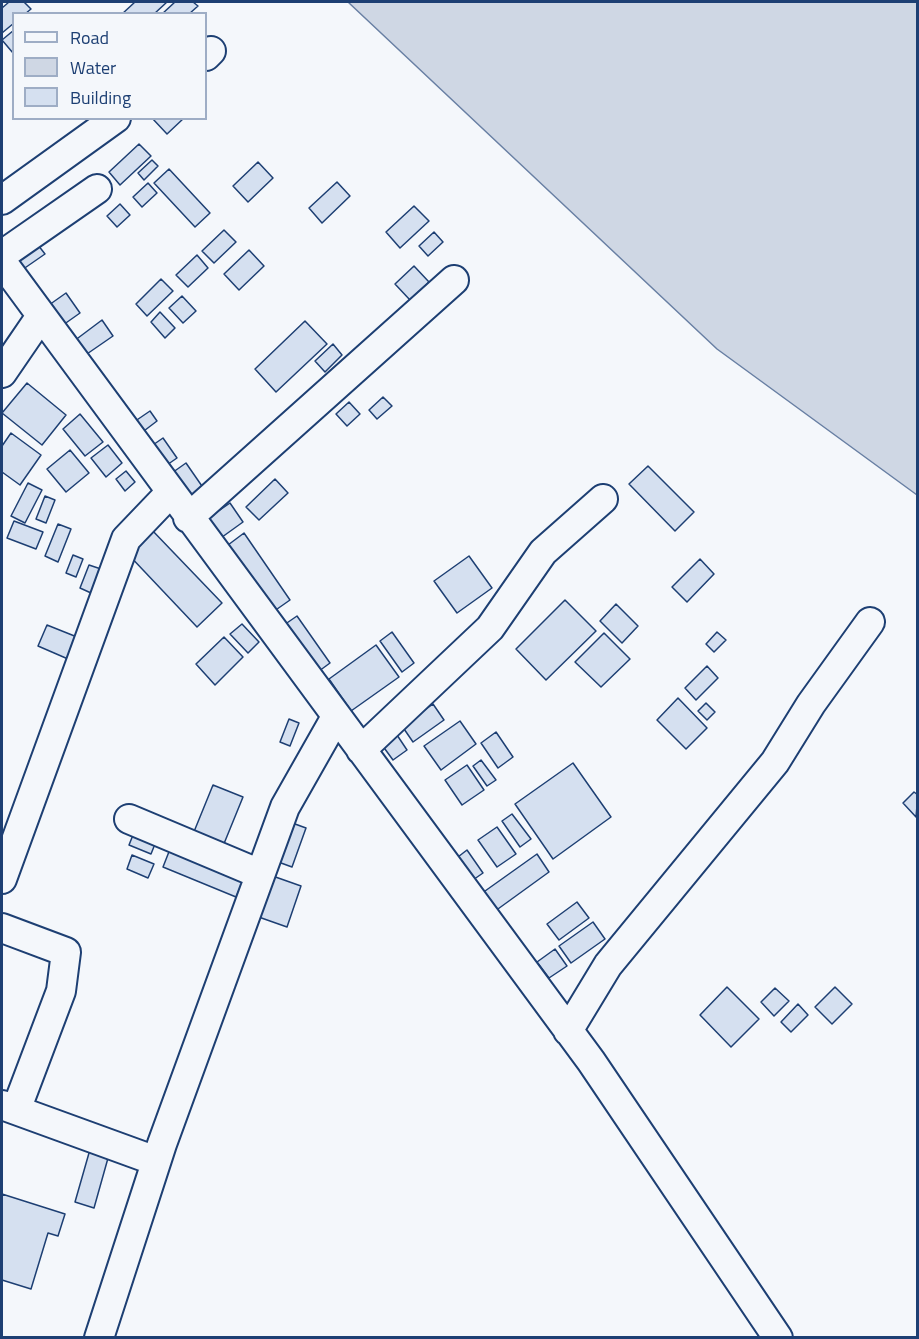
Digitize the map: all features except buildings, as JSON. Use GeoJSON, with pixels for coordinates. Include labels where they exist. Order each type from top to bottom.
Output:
{"type":"FeatureCollection","features":[{"type":"Feature","properties":{"kind":"street"},"geometry":{"type":"LineString","coordinates":[[2,200],[113,120]]}},
{"type":"Feature","properties":{"kind":"street"},"geometry":{"type":"LineString","coordinates":[[2,255],[97,189]]}},
{"type":"Feature","properties":{"kind":"street"},"geometry":{"type":"LineString","coordinates":[[2,262],[188,518],[568,1031],[778,1338]]}},
{"type":"Feature","properties":{"kind":"street"},"geometry":{"type":"LineString","coordinates":[[188,518],[454,280]]}},
{"type":"Feature","properties":{"kind":"street"},"geometry":{"type":"LineString","coordinates":[[2,373],[41,316]]}},
{"type":"Feature","properties":{"kind":"street"},"geometry":{"type":"LineString","coordinates":[[2,879],[10,827],[126,539],[170,493]]}},
{"type":"Feature","properties":{"kind":"street"},"geometry":{"type":"LineString","coordinates":[[361,750],[490,628],[543,552],[603,499]]}},
{"type":"Feature","properties":{"kind":"street"},"geometry":{"type":"LineString","coordinates":[[568,1031],[608,965],[776,762],[811,704],[870,622]]}},
{"type":"Feature","properties":{"kind":"street"},"geometry":{"type":"LineString","coordinates":[[99,1338],[156,1161],[285,807],[336,717]]}},
{"type":"Feature","properties":{"kind":"street"},"geometry":{"type":"LineString","coordinates":[[129,819],[260,874]]}},
{"type":"Feature","properties":{"kind":"street"},"geometry":{"type":"LineString","coordinates":[[2,928],[66,952],[61,991],[9,1107],[156,1161]]}},
{"type":"Feature","properties":{"kind":"water"},"geometry":{"type":"Polygon","coordinates":[[[348,2],[917,2],[917,495],[717,349],[348,2]]]}}]}
